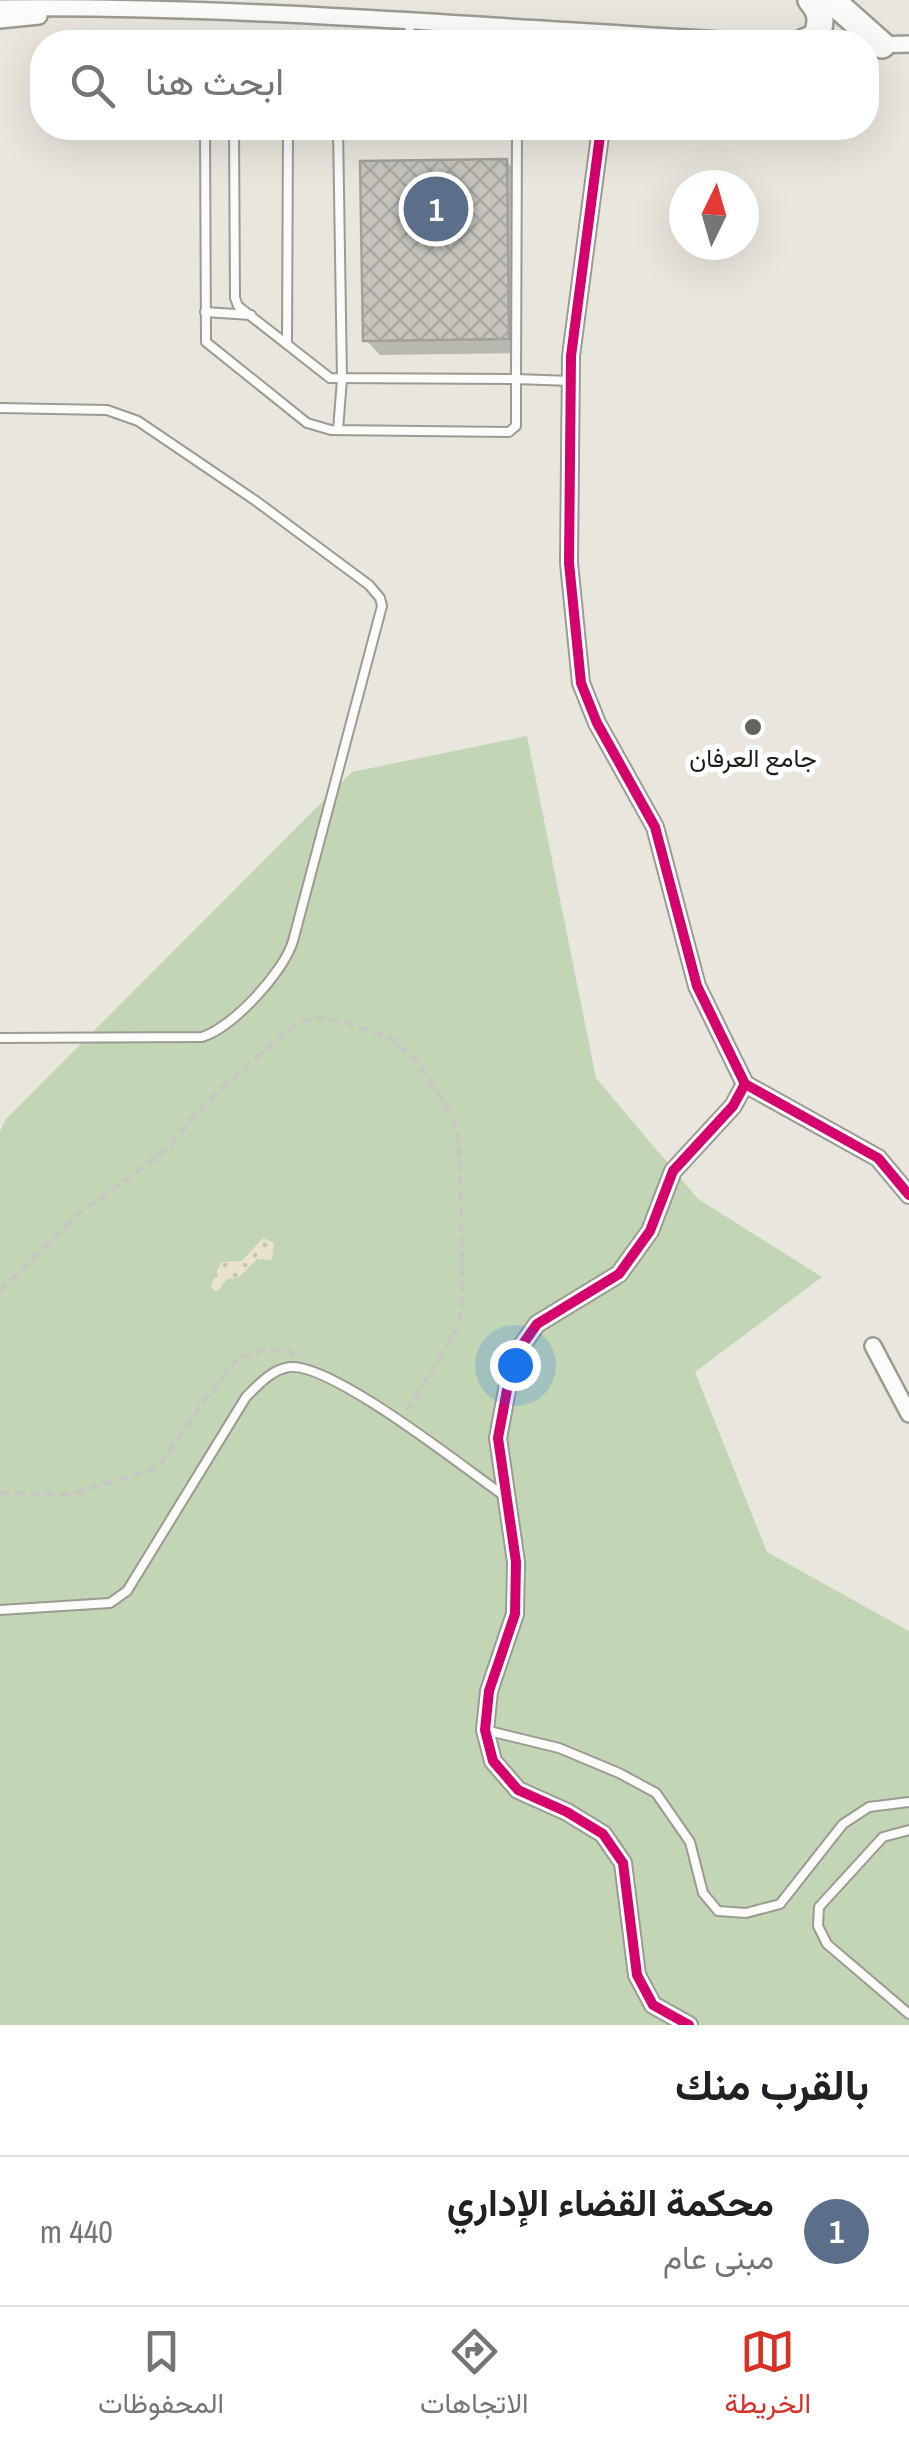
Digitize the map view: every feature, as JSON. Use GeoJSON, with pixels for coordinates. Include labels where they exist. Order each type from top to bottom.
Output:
{"type":"FeatureCollection","features":[{"type":"Feature","properties":{"kind":"main road"},"geometry":{"type":"LineString","coordinates":[[811,0],[822,23],[819,30]]}},
{"type":"Feature","properties":{"kind":"main road"},"geometry":{"type":"LineString","coordinates":[[820,0],[838,6],[860,30]]}},
{"type":"Feature","properties":{"kind":"street"},"geometry":{"type":"LineString","coordinates":[[0,8],[291,13],[519,30]]}},
{"type":"Feature","properties":{"kind":"street"},"geometry":{"type":"LineString","coordinates":[[0,20],[123,8]]}},
{"type":"Feature","properties":{"kind":"street"},"geometry":{"type":"LineString","coordinates":[[879,45],[909,44]]}},
{"type":"Feature","properties":{"kind":"street"},"geometry":{"type":"LineString","coordinates":[[599,140],[571,356],[569,563],[581,683],[597,723],[655,826],[697,986],[745,1084],[878,1158],[909,1195]]}},
{"type":"Feature","properties":{"kind":"street"},"geometry":{"type":"LineString","coordinates":[[690,2025],[653,2005],[637,1974],[623,1863],[603,1834],[518,1790],[493,1762],[485,1730],[490,1691],[515,1614],[516,1562],[498,1438],[514,1358],[537,1324],[619,1274],[650,1231],[673,1171],[733,1106],[745,1084]]}},
{"type":"Feature","properties":{"kind":"street"},"geometry":{"type":"LineString","coordinates":[[873,1346],[909,1414]]}},
{"type":"Feature","properties":{"kind":"lane"},"geometry":{"type":"LineString","coordinates":[[410,21],[410,30]]}},
{"type":"Feature","properties":{"kind":"lane"},"geometry":{"type":"LineString","coordinates":[[446,23],[446,30]]}},
{"type":"Feature","properties":{"kind":"lane"},"geometry":{"type":"LineString","coordinates":[[205,140],[208,347],[307,424],[338,430],[510,432],[516,426],[517,140]]}},
{"type":"Feature","properties":{"kind":"lane"},"geometry":{"type":"LineString","coordinates":[[234,140],[238,306],[326,376],[571,381]]}},
{"type":"Feature","properties":{"kind":"lane"},"geometry":{"type":"LineString","coordinates":[[287,344],[288,140]]}},
{"type":"Feature","properties":{"kind":"lane"},"geometry":{"type":"LineString","coordinates":[[338,140],[342,379],[338,430]]}},
{"type":"Feature","properties":{"kind":"lane"},"geometry":{"type":"LineString","coordinates":[[205,312],[251,316]]}},
{"type":"Feature","properties":{"kind":"lane"},"geometry":{"type":"LineString","coordinates":[[0,408],[107,410],[138,421],[256,500],[376,590],[382,606],[293,941],[278,970],[221,1028],[202,1037],[0,1038]]}},
{"type":"Feature","properties":{"kind":"lane"},"geometry":{"type":"LineString","coordinates":[[0,1610],[84,1607],[110,1603],[118,1597],[246,1397],[268,1376],[289,1367],[313,1370],[348,1388],[507,1497]]}},
{"type":"Feature","properties":{"kind":"lane"},"geometry":{"type":"LineString","coordinates":[[485,1730],[559,1748],[656,1793],[690,1842],[703,1893],[718,1912],[746,1913],[780,1904],[843,1824],[869,1807],[909,1802]]}},
{"type":"Feature","properties":{"kind":"lane"},"geometry":{"type":"LineString","coordinates":[[909,1830],[883,1836],[820,1907],[818,1926],[827,1944],[909,2014]]}},
{"type":"Feature","properties":{"kind":"path"},"geometry":{"type":"LineString","coordinates":[[0,1291],[75,1217],[168,1148],[230,1080],[293,1027],[314,1017],[345,1022],[391,1039],[414,1060],[445,1103],[457,1130],[463,1306],[457,1329],[399,1423]]}},
{"type":"Feature","properties":{"kind":"path"},"geometry":{"type":"LineString","coordinates":[[0,1492],[71,1494],[150,1471],[159,1465],[216,1386],[244,1356],[287,1350],[299,1355],[313,1370]]}},
{"type":"Feature","properties":{"kind":"green space"},"geometry":{"type":"Polygon","coordinates":[[[527,736],[596,1078],[698,1199],[822,1277],[695,1372],[767,1552],[909,1631],[909,2025],[0,2025],[0,1132],[5,1120],[352,772],[527,736]]]}},
{"type":"Feature","properties":{"kind":"sand"},"geometry":{"type":"Polygon","coordinates":[[[263,1238],[274,1243],[272,1260],[257,1259],[239,1277],[227,1279],[214,1291],[211,1286],[221,1262],[242,1261],[263,1238]]]}},
{"type":"Feature","properties":{"kind":"building"},"geometry":{"type":"Polygon","coordinates":[[[507,159],[509,339],[363,341],[360,161],[507,159]]]}},
{"type":"Feature","properties":{"kind":"cycle path"},"geometry":{"type":"LineString","coordinates":[[599,140],[571,356],[569,563],[581,683],[597,723],[655,827],[697,986],[745,1084],[878,1158],[909,1195]]}},
{"type":"Feature","properties":{"kind":"cycle path"},"geometry":{"type":"LineString","coordinates":[[689,2025],[653,2005],[637,1975],[623,1863],[603,1834],[518,1790],[493,1761],[485,1730],[489,1691],[515,1614],[516,1562],[498,1438],[513,1358],[537,1324],[619,1274],[650,1231],[673,1171],[733,1106],[745,1084]]}},
{"type":"Feature","properties":{"kind":"place","name":"محكمة القضاء الإداري"},"geometry":{"type":"Point","coordinates":[436,209]}},
{"type":"Feature","properties":{"kind":"place","name":"جامع العرفان"},"geometry":{"type":"Point","coordinates":[753,727]}}]}
